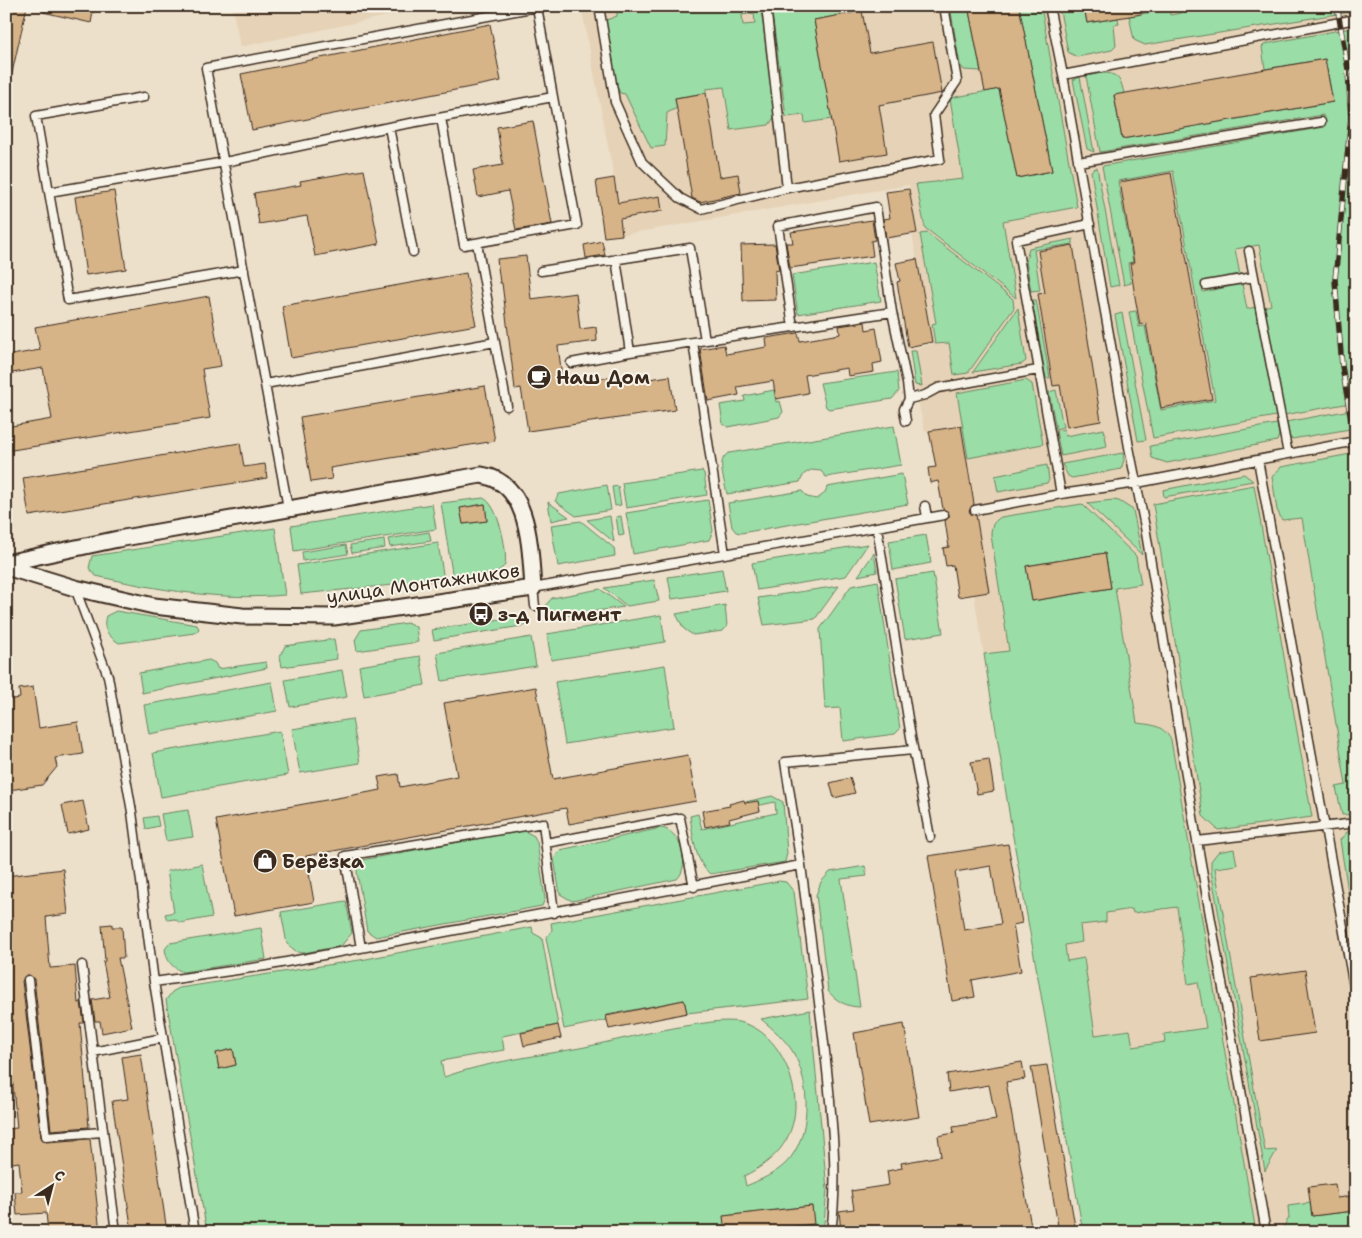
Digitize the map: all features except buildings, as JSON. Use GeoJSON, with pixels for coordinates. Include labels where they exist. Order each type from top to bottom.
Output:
{"type":"FeatureCollection","features":[{"type":"Feature","properties":{"kind":"street","name":"улица Монтажников"},"geometry":{"type":"LineString","coordinates":[[6,563],[118,539],[473,475],[497,479],[511,493],[524,520],[530,548],[533,588],[334,617],[222,614],[154,606],[75,588],[6,567]]}},
{"type":"Feature","properties":{"kind":"lane"},"geometry":{"type":"LineString","coordinates":[[598,6],[615,102],[642,162],[680,198],[701,209],[787,188],[940,159],[934,115],[957,81],[944,6]]}},
{"type":"Feature","properties":{"kind":"lane"},"geometry":{"type":"LineString","coordinates":[[766,6],[787,188]]}},
{"type":"Feature","properties":{"kind":"lane"},"geometry":{"type":"LineString","coordinates":[[1049,6],[1129,447],[1137,482],[1197,841],[1266,1232]]}},
{"type":"Feature","properties":{"kind":"lane"},"geometry":{"type":"LineString","coordinates":[[288,508],[206,68],[537,7],[577,225],[464,245],[441,118]]}},
{"type":"Feature","properties":{"kind":"lane"},"geometry":{"type":"LineString","coordinates":[[1063,75],[1356,19]]}},
{"type":"Feature","properties":{"kind":"lane"},"geometry":{"type":"LineString","coordinates":[[49,192],[225,162],[389,127],[553,97]]}},
{"type":"Feature","properties":{"kind":"lane"},"geometry":{"type":"LineString","coordinates":[[144,98],[36,116],[68,300],[244,270]]}},
{"type":"Feature","properties":{"kind":"lane"},"geometry":{"type":"LineString","coordinates":[[1078,162],[1321,122]]}},
{"type":"Feature","properties":{"kind":"lane"},"geometry":{"type":"LineString","coordinates":[[389,127],[412,252]]}},
{"type":"Feature","properties":{"kind":"lane"},"geometry":{"type":"LineString","coordinates":[[793,327],[778,226],[876,207],[892,312],[909,399],[904,409],[906,421]]}},
{"type":"Feature","properties":{"kind":"lane"},"geometry":{"type":"LineString","coordinates":[[1061,494],[1016,240],[1090,224]]}},
{"type":"Feature","properties":{"kind":"lane"},"geometry":{"type":"LineString","coordinates":[[477,243],[507,406]]}},
{"type":"Feature","properties":{"kind":"lane"},"geometry":{"type":"LineString","coordinates":[[541,271],[690,248],[705,340]]}},
{"type":"Feature","properties":{"kind":"lane"},"geometry":{"type":"LineString","coordinates":[[1249,251],[1288,454]]}},
{"type":"Feature","properties":{"kind":"lane"},"geometry":{"type":"LineString","coordinates":[[616,259],[630,352]]}},
{"type":"Feature","properties":{"kind":"lane"},"geometry":{"type":"LineString","coordinates":[[1206,285],[1254,276]]}},
{"type":"Feature","properties":{"kind":"lane"},"geometry":{"type":"LineString","coordinates":[[572,362],[892,312]]}},
{"type":"Feature","properties":{"kind":"lane"},"geometry":{"type":"LineString","coordinates":[[265,384],[495,342]]}},
{"type":"Feature","properties":{"kind":"lane"},"geometry":{"type":"LineString","coordinates":[[692,342],[725,554]]}},
{"type":"Feature","properties":{"kind":"lane"},"geometry":{"type":"LineString","coordinates":[[909,399],[938,388],[1038,370]]}},
{"type":"Feature","properties":{"kind":"lane"},"geometry":{"type":"LineString","coordinates":[[975,510],[1356,441]]}},
{"type":"Feature","properties":{"kind":"lane"},"geometry":{"type":"LineString","coordinates":[[1258,460],[1356,998]]}},
{"type":"Feature","properties":{"kind":"lane"},"geometry":{"type":"LineString","coordinates":[[924,506],[927,517]]}},
{"type":"Feature","properties":{"kind":"lane"},"geometry":{"type":"LineString","coordinates":[[535,606],[533,588],[944,515]]}},
{"type":"Feature","properties":{"kind":"lane"},"geometry":{"type":"LineString","coordinates":[[877,528],[913,750],[930,838]]}},
{"type":"Feature","properties":{"kind":"lane"},"geometry":{"type":"LineString","coordinates":[[75,588],[108,676],[132,812],[154,982],[195,1232]]}},
{"type":"Feature","properties":{"kind":"lane"},"geometry":{"type":"LineString","coordinates":[[830,1232],[834,1206],[835,1146],[801,866],[785,762],[913,750]]}},
{"type":"Feature","properties":{"kind":"lane"},"geometry":{"type":"LineString","coordinates":[[546,843],[680,818],[694,887]]}},
{"type":"Feature","properties":{"kind":"lane"},"geometry":{"type":"LineString","coordinates":[[361,948],[345,856],[543,822],[554,913]]}},
{"type":"Feature","properties":{"kind":"lane"},"geometry":{"type":"LineString","coordinates":[[1197,841],[1356,823]]}},
{"type":"Feature","properties":{"kind":"lane"},"geometry":{"type":"LineString","coordinates":[[154,982],[265,966],[801,866]]}},
{"type":"Feature","properties":{"kind":"lane"},"geometry":{"type":"LineString","coordinates":[[82,965],[116,1232]]}},
{"type":"Feature","properties":{"kind":"lane"},"geometry":{"type":"LineString","coordinates":[[28,980],[46,1136],[103,1132]]}},
{"type":"Feature","properties":{"kind":"lane"},"geometry":{"type":"LineString","coordinates":[[93,1052],[163,1038]]}},
{"type":"Feature","properties":{"kind":"shaded area"},"geometry":{"type":"Polygon","coordinates":[[[232,6],[436,6],[240,47],[232,6]]]}},
{"type":"Feature","properties":{"kind":"shaded area"},"geometry":{"type":"Polygon","coordinates":[[[581,6],[1356,6],[1356,1232],[1083,1232],[1012,831],[974,595],[958,597],[953,566],[946,566],[943,548],[949,546],[936,467],[929,432],[925,432],[914,385],[909,349],[932,344],[912,234],[917,233],[909,185],[622,235],[614,178],[581,6]]]}},
{"type":"Feature","properties":{"kind":"green space"},"geometry":{"type":"Polygon","coordinates":[[[617,6],[761,6],[775,116],[769,125],[731,130],[724,87],[706,89],[706,93],[675,98],[677,108],[667,113],[665,146],[651,148],[625,94],[620,93],[615,83],[604,21],[617,16],[617,6]],[[754,13],[742,15],[743,25],[755,24],[754,13]]]}},
{"type":"Feature","properties":{"kind":"green space"},"geometry":{"type":"Polygon","coordinates":[[[771,6],[874,6],[874,9],[814,20],[832,119],[805,123],[804,115],[786,117],[771,6]]]}},
{"type":"Feature","properties":{"kind":"green space"},"geometry":{"type":"Polygon","coordinates":[[[950,6],[968,6],[981,71],[964,70],[960,65],[950,6]]]}},
{"type":"Feature","properties":{"kind":"green space"},"geometry":{"type":"Polygon","coordinates":[[[1019,6],[1041,6],[1077,207],[1003,221],[1016,298],[925,228],[916,184],[963,179],[950,98],[999,89],[1017,178],[1052,171],[1019,6]]]}},
{"type":"Feature","properties":{"kind":"green space"},"geometry":{"type":"Polygon","coordinates":[[[1059,6],[1084,6],[1087,23],[1118,18],[1119,24],[1114,25],[1116,46],[1112,50],[1077,57],[1068,52],[1059,6]]]}},
{"type":"Feature","properties":{"kind":"green space"},"geometry":{"type":"Polygon","coordinates":[[[1356,6],[1356,11],[1145,45],[1134,40],[1129,16],[1169,9],[1170,15],[1181,13],[1180,7],[1356,6]]]}},
{"type":"Feature","properties":{"kind":"green space"},"geometry":{"type":"Polygon","coordinates":[[[1356,27],[1356,402],[1284,415],[1264,307],[1271,305],[1259,245],[1235,249],[1240,275],[1201,282],[1203,292],[1242,284],[1247,309],[1255,307],[1276,416],[1153,438],[1129,312],[1136,311],[1139,327],[1145,326],[1161,410],[1215,400],[1173,171],[1118,181],[1133,262],[1128,263],[1131,283],[1124,285],[1102,166],[1325,127],[1323,115],[1100,152],[1086,76],[1105,73],[1115,76],[1119,80],[1124,94],[1114,96],[1122,139],[1333,102],[1325,59],[1265,69],[1262,47],[1265,44],[1356,27]]]}},
{"type":"Feature","properties":{"kind":"green space"},"geometry":{"type":"Polygon","coordinates":[[[1080,77],[1094,152],[1087,149],[1073,80],[1080,77]]]}},
{"type":"Feature","properties":{"kind":"green space"},"geometry":{"type":"Polygon","coordinates":[[[1097,167],[1119,285],[1110,287],[1091,171],[1097,167]]]}},
{"type":"Feature","properties":{"kind":"green space"},"geometry":{"type":"Polygon","coordinates":[[[927,233],[1013,299],[1014,308],[968,373],[954,375],[949,343],[935,344],[932,324],[936,323],[920,234],[927,233]]]}},
{"type":"Feature","properties":{"kind":"green space"},"geometry":{"type":"Polygon","coordinates":[[[1073,239],[1073,244],[1034,250],[1040,290],[1031,291],[1026,261],[1029,248],[1073,239]]]}},
{"type":"Feature","properties":{"kind":"green space"},"geometry":{"type":"Polygon","coordinates":[[[874,262],[881,301],[798,314],[792,275],[874,262]]]}},
{"type":"Feature","properties":{"kind":"green space"},"geometry":{"type":"Polygon","coordinates":[[[1032,300],[1036,300],[1050,378],[1046,378],[1032,300]]]}},
{"type":"Feature","properties":{"kind":"green space"},"geometry":{"type":"Polygon","coordinates":[[[1018,308],[1026,361],[1022,364],[973,372],[1018,308]]]}},
{"type":"Feature","properties":{"kind":"green space"},"geometry":{"type":"Polygon","coordinates":[[[1122,313],[1146,440],[1138,441],[1115,315],[1122,313]]]}},
{"type":"Feature","properties":{"kind":"green space"},"geometry":{"type":"Polygon","coordinates":[[[910,351],[916,351],[922,386],[915,385],[910,351]]]}},
{"type":"Feature","properties":{"kind":"green space"},"geometry":{"type":"Polygon","coordinates":[[[897,372],[899,391],[892,399],[829,409],[826,407],[820,383],[897,372]]]}},
{"type":"Feature","properties":{"kind":"green space"},"geometry":{"type":"Polygon","coordinates":[[[1026,380],[1032,384],[1043,444],[968,458],[957,393],[1026,380]]]}},
{"type":"Feature","properties":{"kind":"green space"},"geometry":{"type":"Polygon","coordinates":[[[774,390],[776,402],[780,401],[783,412],[779,417],[728,427],[723,424],[720,405],[745,401],[744,396],[774,390]]]}},
{"type":"Feature","properties":{"kind":"green space"},"geometry":{"type":"Polygon","coordinates":[[[1056,390],[1063,427],[1056,429],[1049,392],[1056,390]]]}},
{"type":"Feature","properties":{"kind":"green space"},"geometry":{"type":"Polygon","coordinates":[[[1356,409],[1356,428],[1292,439],[1288,435],[1286,422],[1356,409]]]}},
{"type":"Feature","properties":{"kind":"green space"},"geometry":{"type":"Polygon","coordinates":[[[1277,424],[1279,435],[1277,441],[1167,463],[1152,458],[1150,446],[1277,424]]]}},
{"type":"Feature","properties":{"kind":"green space"},"geometry":{"type":"Polygon","coordinates":[[[894,426],[901,465],[826,477],[821,471],[811,470],[804,474],[800,482],[727,494],[722,460],[729,453],[894,426]]]}},
{"type":"Feature","properties":{"kind":"green space"},"geometry":{"type":"Polygon","coordinates":[[[1064,429],[1065,436],[1104,429],[1107,447],[1061,456],[1056,431],[1064,429]]]}},
{"type":"Feature","properties":{"kind":"green space"},"geometry":{"type":"Polygon","coordinates":[[[1123,453],[1124,460],[1121,469],[1072,478],[1068,476],[1062,464],[1123,453]]]}},
{"type":"Feature","properties":{"kind":"green space"},"geometry":{"type":"Polygon","coordinates":[[[1356,453],[1356,814],[1342,815],[1336,787],[1346,785],[1302,518],[1282,520],[1277,510],[1272,477],[1281,467],[1356,453]]]}},
{"type":"Feature","properties":{"kind":"green space"},"geometry":{"type":"Polygon","coordinates":[[[1047,465],[1049,480],[1047,483],[998,492],[995,476],[1047,465]]]}},
{"type":"Feature","properties":{"kind":"green space"},"geometry":{"type":"Polygon","coordinates":[[[702,471],[704,473],[707,495],[626,508],[622,483],[702,471]]]}},
{"type":"Feature","properties":{"kind":"green space"},"geometry":{"type":"Polygon","coordinates":[[[902,474],[908,504],[741,533],[736,532],[732,527],[728,503],[802,491],[807,497],[817,499],[825,493],[827,487],[902,474]]]}},
{"type":"Feature","properties":{"kind":"green space"},"geometry":{"type":"Polygon","coordinates":[[[1244,474],[1253,481],[1164,497],[1163,490],[1244,474]]]}},
{"type":"Feature","properties":{"kind":"green space"},"geometry":{"type":"Polygon","coordinates":[[[607,485],[611,510],[576,516],[555,501],[559,494],[607,485]]]}},
{"type":"Feature","properties":{"kind":"green space"},"geometry":{"type":"Polygon","coordinates":[[[1254,485],[1312,817],[1218,830],[1203,816],[1153,504],[1254,485]]]}},
{"type":"Feature","properties":{"kind":"green space"},"geometry":{"type":"Polygon","coordinates":[[[618,486],[621,505],[615,506],[612,487],[618,486]]]}},
{"type":"Feature","properties":{"kind":"green space"},"geometry":{"type":"Polygon","coordinates":[[[483,498],[488,502],[501,528],[505,549],[505,565],[500,570],[488,575],[453,579],[441,503],[483,498]],[[485,504],[461,508],[463,524],[487,521],[485,504]]]}},
{"type":"Feature","properties":{"kind":"green space"},"geometry":{"type":"Polygon","coordinates":[[[708,500],[713,531],[709,540],[633,554],[626,513],[708,500]]]}},
{"type":"Feature","properties":{"kind":"green space"},"geometry":{"type":"Polygon","coordinates":[[[1119,501],[1133,510],[1142,555],[1087,503],[1119,501]]]}},
{"type":"Feature","properties":{"kind":"green space"},"geometry":{"type":"Polygon","coordinates":[[[548,502],[569,517],[551,521],[548,502]]]}},
{"type":"Feature","properties":{"kind":"green space"},"geometry":{"type":"Polygon","coordinates":[[[432,504],[436,529],[294,551],[291,526],[432,504]]]}},
{"type":"Feature","properties":{"kind":"green space"},"geometry":{"type":"Polygon","coordinates":[[[1082,504],[1136,556],[1141,584],[1115,588],[1137,723],[1153,725],[1165,731],[1171,740],[1256,1232],[1083,1232],[1012,831],[984,654],[1009,651],[991,535],[993,524],[1001,517],[1082,504]],[[1105,553],[1026,566],[1032,601],[1111,588],[1105,553]],[[1177,907],[1133,913],[1132,909],[1106,913],[1106,922],[1080,925],[1082,942],[1065,945],[1067,961],[1084,958],[1095,1035],[1130,1030],[1133,1047],[1165,1042],[1164,1034],[1206,1028],[1198,982],[1188,984],[1177,907]]]}},
{"type":"Feature","properties":{"kind":"green space"},"geometry":{"type":"Polygon","coordinates":[[[610,516],[614,542],[587,520],[610,516]]]}},
{"type":"Feature","properties":{"kind":"green space"},"geometry":{"type":"Polygon","coordinates":[[[621,516],[624,535],[619,536],[616,517],[621,516]]]}},
{"type":"Feature","properties":{"kind":"green space"},"geometry":{"type":"Polygon","coordinates":[[[581,521],[614,548],[615,556],[558,566],[551,525],[581,521]]]}},
{"type":"Feature","properties":{"kind":"green space"},"geometry":{"type":"Polygon","coordinates":[[[275,528],[285,595],[237,597],[167,590],[96,576],[89,568],[92,556],[275,528]]]}},
{"type":"Feature","properties":{"kind":"green space"},"geometry":{"type":"Polygon","coordinates":[[[429,532],[431,541],[390,547],[388,539],[429,532]]]}},
{"type":"Feature","properties":{"kind":"green space"},"geometry":{"type":"Polygon","coordinates":[[[926,535],[931,563],[893,570],[889,541],[926,535]]]}},
{"type":"Feature","properties":{"kind":"green space"},"geometry":{"type":"Polygon","coordinates":[[[384,540],[385,548],[352,553],[350,545],[384,540]]]}},
{"type":"Feature","properties":{"kind":"green space"},"geometry":{"type":"Polygon","coordinates":[[[438,543],[444,580],[301,594],[297,565],[438,543]]]}},
{"type":"Feature","properties":{"kind":"green space"},"geometry":{"type":"Polygon","coordinates":[[[868,544],[846,576],[757,590],[752,563],[868,544]]]}},
{"type":"Feature","properties":{"kind":"green space"},"geometry":{"type":"Polygon","coordinates":[[[346,545],[348,554],[303,561],[302,552],[346,545]]]}},
{"type":"Feature","properties":{"kind":"green space"},"geometry":{"type":"Polygon","coordinates":[[[874,553],[877,572],[858,576],[874,553]]]}},
{"type":"Feature","properties":{"kind":"green space"},"geometry":{"type":"Polygon","coordinates":[[[722,569],[726,591],[672,599],[668,577],[722,569]]]}},
{"type":"Feature","properties":{"kind":"green space"},"geometry":{"type":"Polygon","coordinates":[[[933,573],[943,633],[905,639],[895,579],[933,573]]]}},
{"type":"Feature","properties":{"kind":"green space"},"geometry":{"type":"Polygon","coordinates":[[[654,580],[659,601],[627,606],[604,588],[654,580]]]}},
{"type":"Feature","properties":{"kind":"green space"},"geometry":{"type":"Polygon","coordinates":[[[878,581],[900,729],[895,734],[843,741],[840,708],[825,709],[820,629],[851,586],[878,581]]]}},
{"type":"Feature","properties":{"kind":"green space"},"geometry":{"type":"Polygon","coordinates":[[[839,586],[815,619],[764,625],[758,598],[839,586]]]}},
{"type":"Feature","properties":{"kind":"green space"},"geometry":{"type":"Polygon","coordinates":[[[600,589],[624,607],[549,618],[545,616],[546,605],[552,598],[600,589]]]}},
{"type":"Feature","properties":{"kind":"green space"},"geometry":{"type":"Polygon","coordinates":[[[725,605],[727,626],[723,631],[693,635],[684,629],[676,614],[725,605]]]}},
{"type":"Feature","properties":{"kind":"green space"},"geometry":{"type":"Polygon","coordinates":[[[116,611],[197,625],[199,629],[195,633],[119,643],[109,635],[105,628],[106,616],[116,611]]]}},
{"type":"Feature","properties":{"kind":"green space"},"geometry":{"type":"Polygon","coordinates":[[[526,615],[528,625],[434,640],[432,630],[526,615]]]}},
{"type":"Feature","properties":{"kind":"green space"},"geometry":{"type":"Polygon","coordinates":[[[661,615],[665,642],[551,660],[547,634],[661,615]]]}},
{"type":"Feature","properties":{"kind":"green space"},"geometry":{"type":"Polygon","coordinates":[[[407,623],[416,627],[418,642],[357,651],[355,640],[361,630],[407,623]]]}},
{"type":"Feature","properties":{"kind":"green space"},"geometry":{"type":"Polygon","coordinates":[[[531,637],[536,666],[442,681],[437,653],[531,637]]]}},
{"type":"Feature","properties":{"kind":"green space"},"geometry":{"type":"Polygon","coordinates":[[[334,639],[337,659],[282,667],[280,656],[285,646],[334,639]]]}},
{"type":"Feature","properties":{"kind":"green space"},"geometry":{"type":"Polygon","coordinates":[[[420,656],[425,685],[364,696],[359,666],[420,656]]]}},
{"type":"Feature","properties":{"kind":"green space"},"geometry":{"type":"Polygon","coordinates":[[[209,660],[215,663],[218,669],[266,662],[267,668],[142,693],[139,673],[209,660]]]}},
{"type":"Feature","properties":{"kind":"green space"},"geometry":{"type":"Polygon","coordinates":[[[665,665],[674,727],[565,744],[555,682],[665,665]]]}},
{"type":"Feature","properties":{"kind":"green space"},"geometry":{"type":"Polygon","coordinates":[[[342,670],[347,697],[290,707],[285,680],[342,670]]]}},
{"type":"Feature","properties":{"kind":"green space"},"geometry":{"type":"Polygon","coordinates":[[[272,682],[277,711],[149,734],[144,705],[272,682]]]}},
{"type":"Feature","properties":{"kind":"green space"},"geometry":{"type":"Polygon","coordinates":[[[352,719],[360,763],[300,773],[292,729],[352,719]]]}},
{"type":"Feature","properties":{"kind":"green space"},"geometry":{"type":"Polygon","coordinates":[[[280,731],[288,775],[161,797],[153,753],[280,731]]]}},
{"type":"Feature","properties":{"kind":"green space"},"geometry":{"type":"Polygon","coordinates":[[[772,796],[783,802],[787,853],[785,862],[710,874],[697,855],[690,816],[698,814],[702,829],[776,813],[775,802],[747,808],[745,802],[772,796]]]}},
{"type":"Feature","properties":{"kind":"green space"},"geometry":{"type":"Polygon","coordinates":[[[188,810],[193,837],[166,841],[161,814],[188,810]]]}},
{"type":"Feature","properties":{"kind":"green space"},"geometry":{"type":"Polygon","coordinates":[[[157,816],[159,826],[146,829],[144,818],[157,816]]]}},
{"type":"Feature","properties":{"kind":"green space"},"geometry":{"type":"Polygon","coordinates":[[[661,828],[668,830],[674,835],[682,849],[683,866],[677,879],[572,901],[560,894],[554,859],[560,850],[661,828]]]}},
{"type":"Feature","properties":{"kind":"green space"},"geometry":{"type":"Polygon","coordinates":[[[523,830],[534,836],[537,842],[545,899],[542,906],[376,937],[367,931],[357,872],[358,865],[362,860],[523,830]]]}},
{"type":"Feature","properties":{"kind":"green space"},"geometry":{"type":"Polygon","coordinates":[[[1356,830],[1356,943],[1340,840],[1347,832],[1356,830]]]}},
{"type":"Feature","properties":{"kind":"green space"},"geometry":{"type":"Polygon","coordinates":[[[1234,849],[1237,865],[1215,868],[1265,1151],[1277,1150],[1265,1171],[1211,871],[1211,861],[1218,852],[1234,849]]]}},
{"type":"Feature","properties":{"kind":"green space"},"geometry":{"type":"Polygon","coordinates":[[[202,864],[212,917],[180,923],[175,919],[167,920],[165,914],[174,912],[167,871],[202,864]]]}},
{"type":"Feature","properties":{"kind":"green space"},"geometry":{"type":"Polygon","coordinates":[[[865,866],[867,876],[841,879],[860,1007],[842,1003],[828,991],[816,895],[821,882],[830,872],[865,866]]]}},
{"type":"Feature","properties":{"kind":"green space"},"geometry":{"type":"Polygon","coordinates":[[[779,881],[786,882],[794,892],[808,999],[687,1013],[684,1000],[607,1015],[607,1020],[564,1029],[546,938],[552,930],[551,923],[779,881]]]}},
{"type":"Feature","properties":{"kind":"green space"},"geometry":{"type":"Polygon","coordinates":[[[346,901],[352,933],[341,946],[303,953],[297,952],[287,944],[281,912],[346,901]]]}},
{"type":"Feature","properties":{"kind":"green space"},"geometry":{"type":"Polygon","coordinates":[[[532,927],[533,933],[542,938],[558,1025],[502,1036],[504,1050],[441,1061],[444,1077],[496,1063],[696,1024],[734,1021],[757,1029],[775,1046],[788,1070],[792,1082],[795,1107],[791,1130],[786,1140],[773,1157],[744,1176],[746,1186],[772,1174],[782,1167],[795,1152],[801,1139],[806,1109],[803,1079],[793,1052],[783,1038],[761,1019],[810,1010],[827,1189],[824,1224],[821,1232],[745,1232],[811,1206],[724,1216],[725,1232],[207,1232],[166,1000],[172,992],[179,988],[366,959],[532,927]],[[233,1049],[216,1053],[219,1069],[236,1065],[233,1049]]]}},
{"type":"Feature","properties":{"kind":"green space"},"geometry":{"type":"Polygon","coordinates":[[[261,928],[266,959],[183,972],[175,968],[168,960],[165,949],[170,943],[261,928]]]}},
{"type":"Feature","properties":{"kind":"green space"},"geometry":{"type":"Polygon","coordinates":[[[1310,1203],[1312,1216],[1356,1211],[1356,1232],[1280,1232],[1289,1218],[1288,1206],[1310,1203]]]}},
{"type":"Feature","properties":{"kind":"railway"},"geometry":{"type":"LineString","coordinates":[[1337,6],[1349,75]]}},
{"type":"Feature","properties":{"kind":"railway"},"geometry":{"type":"LineString","coordinates":[[1348,70],[1351,117],[1335,280],[1342,366],[1356,451]]}},
{"type":"Feature","properties":{"kind":"railway"},"geometry":{"type":"LineString","coordinates":[[1356,260],[1353,309],[1356,335]]}},
{"type":"Feature","properties":{"kind":"place","name":"Наш Дом"},"geometry":{"type":"Point","coordinates":[539,377]}},
{"type":"Feature","properties":{"kind":"place","name":"з-д Пигмент"},"geometry":{"type":"Point","coordinates":[481,614]}},
{"type":"Feature","properties":{"kind":"place","name":"Берёзка"},"geometry":{"type":"Point","coordinates":[265,861]}}]}
